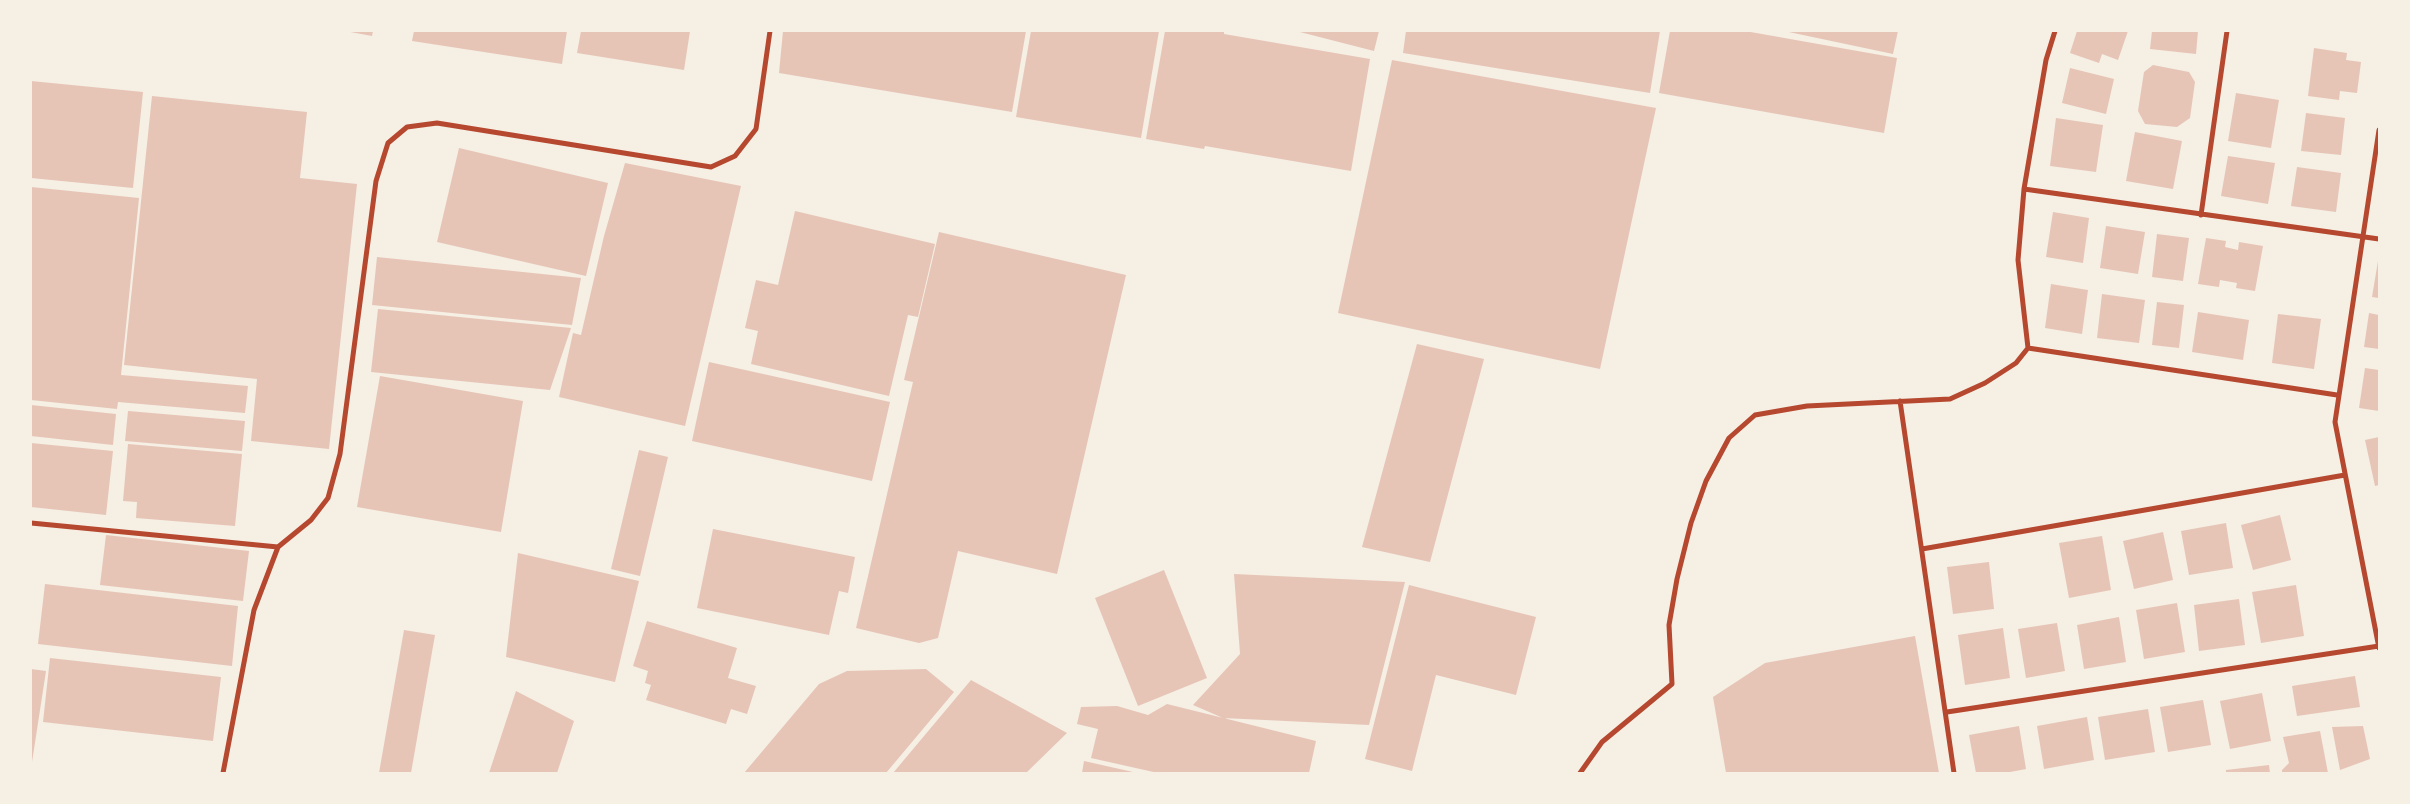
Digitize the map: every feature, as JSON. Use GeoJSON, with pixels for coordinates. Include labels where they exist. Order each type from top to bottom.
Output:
{"type":"FeatureCollection","features":[{"type":"Feature","properties":{"kind":"street"},"geometry":{"type":"LineString","coordinates":[[223,773],[254,610],[278,547],[311,520],[328,498],[340,454],[376,181],[388,143],[407,127],[437,123],[711,167],[735,156],[756,129],[770,31]]}},
{"type":"Feature","properties":{"kind":"street"},"geometry":{"type":"LineString","coordinates":[[1580,773],[1602,742],[1672,684],[1669,625],[1677,579],[1691,523],[1703,490],[1729,438],[1755,415],[1807,406],[1950,399],[1985,382],[2016,363],[2028,348],[2018,260],[2024,189],[2046,60],[2055,31]]}},
{"type":"Feature","properties":{"kind":"street"},"geometry":{"type":"LineString","coordinates":[[2202,215],[2227,31]]}},
{"type":"Feature","properties":{"kind":"street"},"geometry":{"type":"LineString","coordinates":[[1947,712],[2379,647],[2335,422],[2379,130]]}},
{"type":"Feature","properties":{"kind":"street"},"geometry":{"type":"LineString","coordinates":[[2024,189],[2379,239]]}},
{"type":"Feature","properties":{"kind":"street"},"geometry":{"type":"LineString","coordinates":[[2028,348],[2338,396]]}},
{"type":"Feature","properties":{"kind":"street"},"geometry":{"type":"LineString","coordinates":[[1900,401],[1947,712],[1954,773]]}},
{"type":"Feature","properties":{"kind":"street"},"geometry":{"type":"LineString","coordinates":[[1922,549],[2345,475]]}},
{"type":"Feature","properties":{"kind":"street"},"geometry":{"type":"LineString","coordinates":[[31,523],[278,547]]}},
{"type":"Feature","properties":{"kind":"building"},"geometry":{"type":"Polygon","coordinates":[[[345,31],[373,31],[372,36],[345,31]]]}},
{"type":"Feature","properties":{"kind":"building"},"geometry":{"type":"Polygon","coordinates":[[[414,31],[567,31],[562,64],[412,41],[414,31]]]}},
{"type":"Feature","properties":{"kind":"building"},"geometry":{"type":"Polygon","coordinates":[[[581,31],[690,31],[684,70],[577,53],[581,31]]]}},
{"type":"Feature","properties":{"kind":"building"},"geometry":{"type":"Polygon","coordinates":[[[783,31],[1026,31],[1012,112],[779,73],[783,31]]]}},
{"type":"Feature","properties":{"kind":"building"},"geometry":{"type":"Polygon","coordinates":[[[1031,31],[1159,31],[1141,138],[1016,117],[1031,31]]]}},
{"type":"Feature","properties":{"kind":"building"},"geometry":{"type":"Polygon","coordinates":[[[1165,31],[1224,31],[1224,34],[1370,59],[1351,171],[1205,146],[1204,149],[1146,139],[1165,31]]]}},
{"type":"Feature","properties":{"kind":"building"},"geometry":{"type":"Polygon","coordinates":[[[1296,31],[1379,31],[1374,51],[1296,31]]]}},
{"type":"Feature","properties":{"kind":"building"},"geometry":{"type":"Polygon","coordinates":[[[1406,31],[1660,31],[1650,93],[1403,53],[1406,31]]]}},
{"type":"Feature","properties":{"kind":"building"},"geometry":{"type":"Polygon","coordinates":[[[1670,31],[1745,31],[1897,58],[1884,133],[1659,93],[1670,31]]]}},
{"type":"Feature","properties":{"kind":"building"},"geometry":{"type":"Polygon","coordinates":[[[1784,31],[1898,31],[1893,54],[1784,31]]]}},
{"type":"Feature","properties":{"kind":"building"},"geometry":{"type":"Polygon","coordinates":[[[2077,31],[2128,31],[2118,60],[2102,54],[2099,63],[2070,53],[2077,31]]]}},
{"type":"Feature","properties":{"kind":"building"},"geometry":{"type":"Polygon","coordinates":[[[2152,31],[2198,31],[2196,54],[2150,49],[2152,31]]]}},
{"type":"Feature","properties":{"kind":"building"},"geometry":{"type":"Polygon","coordinates":[[[2314,48],[2347,53],[2346,60],[2361,62],[2357,93],[2340,91],[2339,100],[2308,96],[2314,48]]]}},
{"type":"Feature","properties":{"kind":"building"},"geometry":{"type":"Polygon","coordinates":[[[1392,60],[1656,108],[1600,369],[1338,313],[1392,60]]]}},
{"type":"Feature","properties":{"kind":"building"},"geometry":{"type":"Polygon","coordinates":[[[2153,65],[2189,72],[2195,82],[2190,118],[2177,127],[2145,124],[2138,111],[2144,72],[2153,65]]]}},
{"type":"Feature","properties":{"kind":"building"},"geometry":{"type":"Polygon","coordinates":[[[2070,68],[2114,79],[2106,114],[2062,103],[2070,68]]]}},
{"type":"Feature","properties":{"kind":"building"},"geometry":{"type":"Polygon","coordinates":[[[31,81],[143,92],[133,188],[31,178],[31,81]]]}},
{"type":"Feature","properties":{"kind":"building"},"geometry":{"type":"Polygon","coordinates":[[[2236,93],[2279,100],[2271,148],[2228,141],[2236,93]]]}},
{"type":"Feature","properties":{"kind":"building"},"geometry":{"type":"Polygon","coordinates":[[[152,96],[307,112],[300,178],[357,184],[329,449],[251,441],[257,379],[124,365],[152,96]]]}},
{"type":"Feature","properties":{"kind":"building"},"geometry":{"type":"Polygon","coordinates":[[[2306,113],[2345,118],[2341,155],[2301,151],[2306,113]]]}},
{"type":"Feature","properties":{"kind":"building"},"geometry":{"type":"Polygon","coordinates":[[[2056,118],[2103,125],[2096,172],[2050,166],[2056,118]]]}},
{"type":"Feature","properties":{"kind":"building"},"geometry":{"type":"Polygon","coordinates":[[[2135,132],[2182,141],[2173,189],[2126,181],[2135,132]]]}},
{"type":"Feature","properties":{"kind":"building"},"geometry":{"type":"Polygon","coordinates":[[[459,148],[608,183],[586,276],[437,242],[459,148]]]}},
{"type":"Feature","properties":{"kind":"building"},"geometry":{"type":"Polygon","coordinates":[[[2228,156],[2275,163],[2268,204],[2221,196],[2228,156]]]}},
{"type":"Feature","properties":{"kind":"building"},"geometry":{"type":"Polygon","coordinates":[[[625,163],[741,186],[685,426],[559,397],[573,333],[581,335],[604,236],[625,163]]]}},
{"type":"Feature","properties":{"kind":"building"},"geometry":{"type":"Polygon","coordinates":[[[2297,167],[2341,173],[2336,212],[2291,206],[2297,167]]]}},
{"type":"Feature","properties":{"kind":"building"},"geometry":{"type":"Polygon","coordinates":[[[31,187],[139,198],[121,375],[248,386],[245,413],[118,402],[117,409],[31,400],[31,187]]]}},
{"type":"Feature","properties":{"kind":"building"},"geometry":{"type":"Polygon","coordinates":[[[795,211],[935,244],[918,317],[908,315],[889,396],[751,364],[758,331],[745,328],[756,280],[778,285],[795,211]]]}},
{"type":"Feature","properties":{"kind":"building"},"geometry":{"type":"Polygon","coordinates":[[[2053,212],[2089,218],[2083,263],[2046,257],[2053,212]]]}},
{"type":"Feature","properties":{"kind":"building"},"geometry":{"type":"Polygon","coordinates":[[[2106,226],[2145,232],[2138,274],[2100,268],[2106,226]]]}},
{"type":"Feature","properties":{"kind":"building"},"geometry":{"type":"Polygon","coordinates":[[[939,232],[1126,275],[1057,574],[958,551],[938,638],[919,643],[856,628],[913,382],[904,380],[939,232]]]}},
{"type":"Feature","properties":{"kind":"building"},"geometry":{"type":"Polygon","coordinates":[[[2157,234],[2189,238],[2183,281],[2152,277],[2157,234]]]}},
{"type":"Feature","properties":{"kind":"building"},"geometry":{"type":"Polygon","coordinates":[[[2206,238],[2226,241],[2225,247],[2238,250],[2239,242],[2263,246],[2255,291],[2236,288],[2237,283],[2220,280],[2219,287],[2198,284],[2206,238]]]}},
{"type":"Feature","properties":{"kind":"building"},"geometry":{"type":"Polygon","coordinates":[[[377,257],[581,278],[572,325],[372,305],[377,257]]]}},
{"type":"Feature","properties":{"kind":"building"},"geometry":{"type":"Polygon","coordinates":[[[2379,261],[2379,298],[2372,297],[2379,261]]]}},
{"type":"Feature","properties":{"kind":"building"},"geometry":{"type":"Polygon","coordinates":[[[2051,284],[2088,290],[2082,334],[2045,328],[2051,284]]]}},
{"type":"Feature","properties":{"kind":"building"},"geometry":{"type":"Polygon","coordinates":[[[2102,294],[2145,300],[2139,343],[2097,338],[2102,294]]]}},
{"type":"Feature","properties":{"kind":"building"},"geometry":{"type":"Polygon","coordinates":[[[2157,302],[2184,305],[2179,348],[2152,345],[2157,302]]]}},
{"type":"Feature","properties":{"kind":"building"},"geometry":{"type":"Polygon","coordinates":[[[378,309],[571,328],[550,390],[371,372],[378,309]]]}},
{"type":"Feature","properties":{"kind":"building"},"geometry":{"type":"Polygon","coordinates":[[[2198,312],[2249,320],[2243,360],[2192,352],[2198,312]]]}},
{"type":"Feature","properties":{"kind":"building"},"geometry":{"type":"Polygon","coordinates":[[[2369,313],[2379,315],[2379,349],[2364,347],[2369,313]]]}},
{"type":"Feature","properties":{"kind":"building"},"geometry":{"type":"Polygon","coordinates":[[[2278,314],[2321,319],[2314,369],[2272,363],[2278,314]]]}},
{"type":"Feature","properties":{"kind":"building"},"geometry":{"type":"Polygon","coordinates":[[[1417,344],[1484,359],[1430,562],[1362,547],[1417,344]]]}},
{"type":"Feature","properties":{"kind":"building"},"geometry":{"type":"Polygon","coordinates":[[[709,362],[890,402],[872,481],[692,441],[709,362]]]}},
{"type":"Feature","properties":{"kind":"building"},"geometry":{"type":"Polygon","coordinates":[[[2365,368],[2379,370],[2379,411],[2359,408],[2365,368]]]}},
{"type":"Feature","properties":{"kind":"building"},"geometry":{"type":"Polygon","coordinates":[[[380,376],[523,401],[501,532],[357,507],[380,376]]]}},
{"type":"Feature","properties":{"kind":"building"},"geometry":{"type":"Polygon","coordinates":[[[31,405],[116,414],[113,445],[31,436],[31,405]]]}},
{"type":"Feature","properties":{"kind":"building"},"geometry":{"type":"Polygon","coordinates":[[[128,411],[245,421],[242,451],[125,441],[128,411]]]}},
{"type":"Feature","properties":{"kind":"building"},"geometry":{"type":"Polygon","coordinates":[[[2379,437],[2379,485],[2375,486],[2365,440],[2379,437]]]}},
{"type":"Feature","properties":{"kind":"building"},"geometry":{"type":"Polygon","coordinates":[[[31,443],[113,451],[106,515],[31,507],[31,443]]]}},
{"type":"Feature","properties":{"kind":"building"},"geometry":{"type":"Polygon","coordinates":[[[128,444],[242,454],[235,526],[136,518],[137,502],[123,501],[128,444]]]}},
{"type":"Feature","properties":{"kind":"building"},"geometry":{"type":"Polygon","coordinates":[[[639,450],[668,457],[640,576],[611,569],[639,450]]]}},
{"type":"Feature","properties":{"kind":"building"},"geometry":{"type":"Polygon","coordinates":[[[2280,515],[2291,560],[2253,570],[2241,525],[2280,515]]]}},
{"type":"Feature","properties":{"kind":"building"},"geometry":{"type":"Polygon","coordinates":[[[2226,523],[2233,568],[2189,575],[2181,531],[2226,523]]]}},
{"type":"Feature","properties":{"kind":"building"},"geometry":{"type":"Polygon","coordinates":[[[713,529],[855,557],[848,593],[839,591],[829,635],[697,608],[713,529]]]}},
{"type":"Feature","properties":{"kind":"building"},"geometry":{"type":"Polygon","coordinates":[[[2163,532],[2173,580],[2134,589],[2123,541],[2163,532]]]}},
{"type":"Feature","properties":{"kind":"building"},"geometry":{"type":"Polygon","coordinates":[[[106,535],[249,551],[243,601],[100,585],[106,535]]]}},
{"type":"Feature","properties":{"kind":"building"},"geometry":{"type":"Polygon","coordinates":[[[2102,536],[2111,590],[2069,598],[2059,543],[2102,536]]]}},
{"type":"Feature","properties":{"kind":"building"},"geometry":{"type":"Polygon","coordinates":[[[518,553],[639,581],[615,682],[506,657],[518,553]]]}},
{"type":"Feature","properties":{"kind":"building"},"geometry":{"type":"Polygon","coordinates":[[[1989,562],[1994,609],[1953,614],[1947,567],[1989,562]]]}},
{"type":"Feature","properties":{"kind":"building"},"geometry":{"type":"Polygon","coordinates":[[[1164,570],[1207,678],[1138,706],[1095,598],[1164,570]]]}},
{"type":"Feature","properties":{"kind":"building"},"geometry":{"type":"Polygon","coordinates":[[[1234,574],[1405,582],[1369,725],[1223,718],[1193,705],[1240,654],[1234,574]]]}},
{"type":"Feature","properties":{"kind":"building"},"geometry":{"type":"Polygon","coordinates":[[[45,584],[238,606],[232,666],[38,644],[45,584]]]}},
{"type":"Feature","properties":{"kind":"building"},"geometry":{"type":"Polygon","coordinates":[[[1409,585],[1536,617],[1516,695],[1436,675],[1412,771],[1365,759],[1409,585]]]}},
{"type":"Feature","properties":{"kind":"building"},"geometry":{"type":"Polygon","coordinates":[[[2296,585],[2304,636],[2261,643],[2252,592],[2296,585]]]}},
{"type":"Feature","properties":{"kind":"building"},"geometry":{"type":"Polygon","coordinates":[[[2239,599],[2245,645],[2199,651],[2194,605],[2239,599]]]}},
{"type":"Feature","properties":{"kind":"building"},"geometry":{"type":"Polygon","coordinates":[[[2177,603],[2185,652],[2144,659],[2136,610],[2177,603]]]}},
{"type":"Feature","properties":{"kind":"building"},"geometry":{"type":"Polygon","coordinates":[[[2119,617],[2126,662],[2084,669],[2077,625],[2119,617]]]}},
{"type":"Feature","properties":{"kind":"building"},"geometry":{"type":"Polygon","coordinates":[[[647,621],[737,648],[728,678],[756,686],[747,714],[731,709],[726,724],[646,700],[651,685],[645,683],[648,671],[633,666],[647,621]]]}},
{"type":"Feature","properties":{"kind":"building"},"geometry":{"type":"Polygon","coordinates":[[[2057,623],[2065,671],[2026,678],[2018,629],[2057,623]]]}},
{"type":"Feature","properties":{"kind":"building"},"geometry":{"type":"Polygon","coordinates":[[[2003,628],[2010,678],[1965,685],[1958,635],[2003,628]]]}},
{"type":"Feature","properties":{"kind":"building"},"geometry":{"type":"Polygon","coordinates":[[[404,630],[435,635],[411,773],[379,773],[404,630]]]}},
{"type":"Feature","properties":{"kind":"building"},"geometry":{"type":"Polygon","coordinates":[[[1915,636],[1939,773],[1726,773],[1713,697],[1765,663],[1915,636]]]}},
{"type":"Feature","properties":{"kind":"building"},"geometry":{"type":"Polygon","coordinates":[[[50,658],[221,677],[213,741],[43,722],[50,658]]]}},
{"type":"Feature","properties":{"kind":"building"},"geometry":{"type":"Polygon","coordinates":[[[31,669],[46,671],[32,762],[31,762],[31,669]]]}},
{"type":"Feature","properties":{"kind":"building"},"geometry":{"type":"Polygon","coordinates":[[[926,669],[954,692],[886,773],[744,773],[819,684],[847,671],[926,669]]]}},
{"type":"Feature","properties":{"kind":"building"},"geometry":{"type":"Polygon","coordinates":[[[2355,676],[2360,707],[2297,716],[2292,686],[2355,676]]]}},
{"type":"Feature","properties":{"kind":"building"},"geometry":{"type":"Polygon","coordinates":[[[971,680],[1067,733],[1026,773],[893,773],[971,680]]]}},
{"type":"Feature","properties":{"kind":"building"},"geometry":{"type":"Polygon","coordinates":[[[516,691],[574,721],[557,773],[489,773],[516,691]]]}},
{"type":"Feature","properties":{"kind":"building"},"geometry":{"type":"Polygon","coordinates":[[[2262,693],[2271,741],[2230,749],[2220,701],[2262,693]]]}},
{"type":"Feature","properties":{"kind":"building"},"geometry":{"type":"Polygon","coordinates":[[[2203,700],[2211,745],[2168,752],[2160,707],[2203,700]]]}},
{"type":"Feature","properties":{"kind":"building"},"geometry":{"type":"Polygon","coordinates":[[[1167,704],[1316,741],[1309,773],[1158,773],[1091,758],[1098,729],[1077,724],[1081,707],[1117,706],[1148,715],[1167,704]]]}},
{"type":"Feature","properties":{"kind":"building"},"geometry":{"type":"Polygon","coordinates":[[[2148,709],[2155,752],[2105,760],[2098,717],[2148,709]]]}},
{"type":"Feature","properties":{"kind":"building"},"geometry":{"type":"Polygon","coordinates":[[[2087,717],[2094,760],[2044,769],[2037,726],[2087,717]]]}},
{"type":"Feature","properties":{"kind":"building"},"geometry":{"type":"Polygon","coordinates":[[[2019,726],[2026,769],[2005,773],[1976,773],[1969,735],[2019,726]]]}},
{"type":"Feature","properties":{"kind":"building"},"geometry":{"type":"Polygon","coordinates":[[[2363,726],[2370,759],[2340,770],[2332,727],[2363,726]]]}},
{"type":"Feature","properties":{"kind":"building"},"geometry":{"type":"Polygon","coordinates":[[[2320,731],[2328,773],[2282,773],[2282,770],[2289,763],[2283,737],[2320,731]]]}},
{"type":"Feature","properties":{"kind":"building"},"geometry":{"type":"Polygon","coordinates":[[[1084,761],[1133,772],[1133,773],[1082,773],[1084,761]]]}},
{"type":"Feature","properties":{"kind":"building"},"geometry":{"type":"Polygon","coordinates":[[[2269,765],[2270,773],[2226,773],[2226,770],[2269,765]]]}}]}
